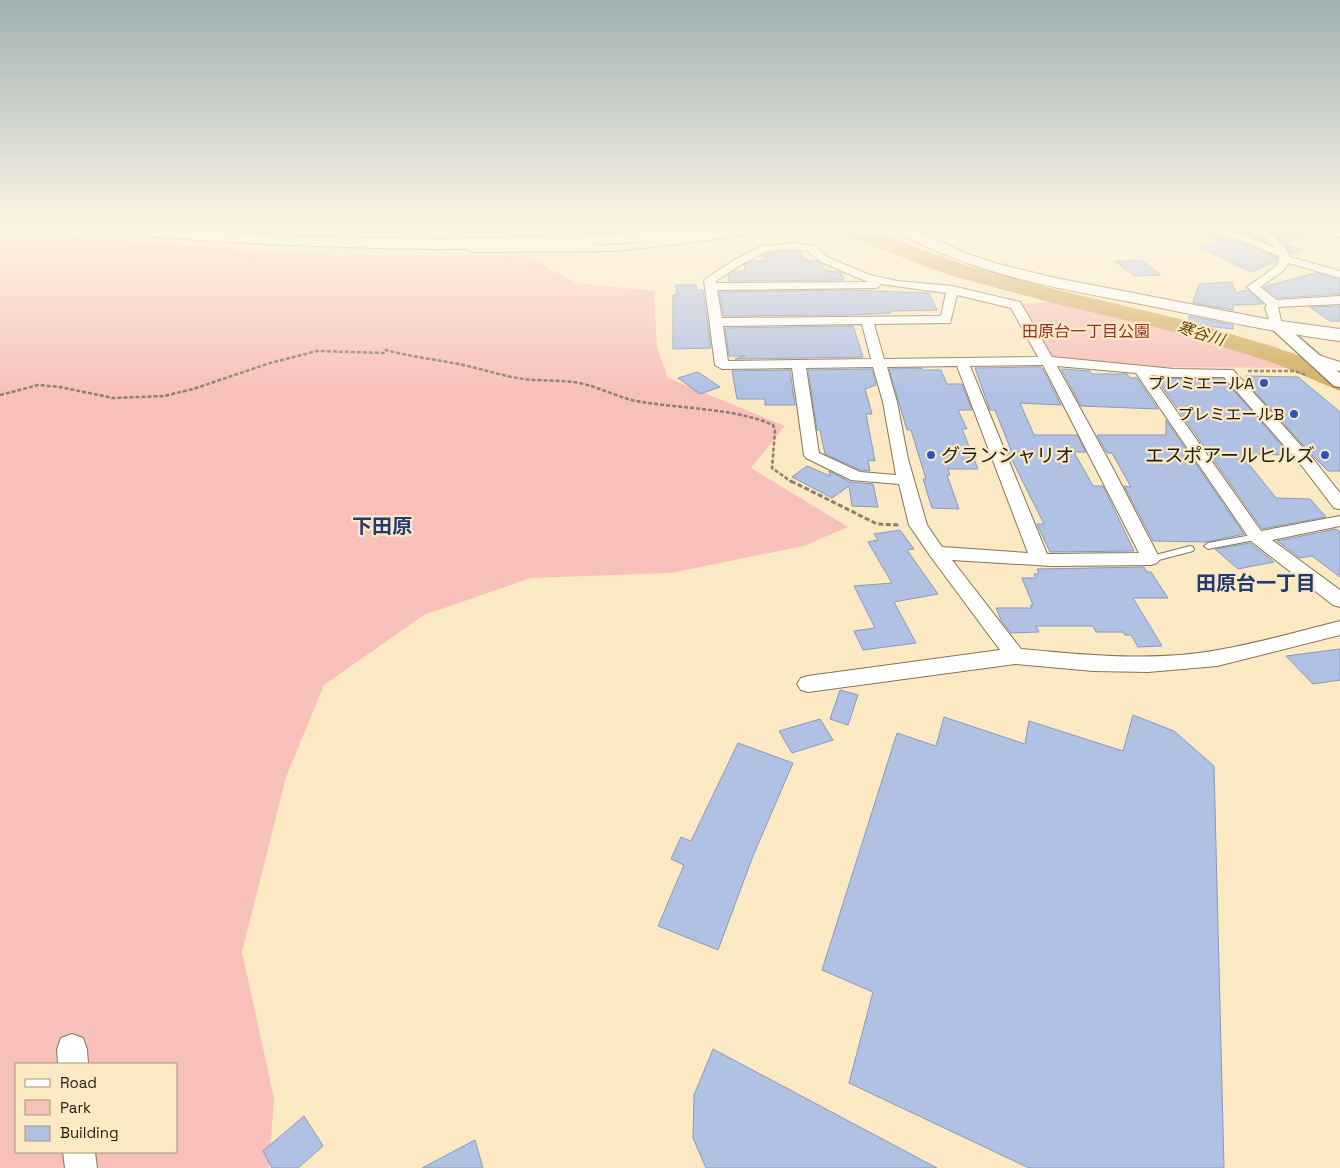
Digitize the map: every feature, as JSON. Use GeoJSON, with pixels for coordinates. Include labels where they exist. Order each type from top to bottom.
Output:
{"type":"FeatureCollection","features":[{"type":"Feature","properties":{"kind":"highway"},"geometry":{"type":"LineString","coordinates":[[1060,284],[1276,325],[1340,334]]}},
{"type":"Feature","properties":{"kind":"street"},"geometry":{"type":"LineString","coordinates":[[711,284],[722,365],[1047,361],[1174,373],[1228,373],[1308,463],[1340,504]]}},
{"type":"Feature","properties":{"kind":"street"},"geometry":{"type":"LineString","coordinates":[[711,287],[897,284],[952,290],[1016,305],[1114,482],[1151,559],[1040,559],[937,553]]}},
{"type":"Feature","properties":{"kind":"street"},"geometry":{"type":"LineString","coordinates":[[1259,284],[1253,288],[1274,304],[1340,300]]}},
{"type":"Feature","properties":{"kind":"street"},"geometry":{"type":"LineString","coordinates":[[716,322],[946,320],[952,290]]}},
{"type":"Feature","properties":{"kind":"street"},"geometry":{"type":"LineString","coordinates":[[1274,304],[1271,308],[1276,325],[1338,375]]}},
{"type":"Feature","properties":{"kind":"street"},"geometry":{"type":"LineString","coordinates":[[866,321],[890,402],[906,480],[918,525],[1015,656]]}},
{"type":"Feature","properties":{"kind":"street"},"geometry":{"type":"LineString","coordinates":[[962,362],[1040,559]]}},
{"type":"Feature","properties":{"kind":"street"},"geometry":{"type":"LineString","coordinates":[[798,363],[812,456],[857,476],[906,480]]}},
{"type":"Feature","properties":{"kind":"street"},"geometry":{"type":"LineString","coordinates":[[1141,370],[1257,537],[1340,600]]}},
{"type":"Feature","properties":{"kind":"street"},"geometry":{"type":"LineString","coordinates":[[1257,537],[1340,521]]}},
{"type":"Feature","properties":{"kind":"street"},"geometry":{"type":"LineString","coordinates":[[808,684],[1015,656],[1148,664],[1218,658],[1340,628]]}},
{"type":"Feature","properties":{"kind":"street"},"geometry":{"type":"LineString","coordinates":[[79,1153],[80,1168]]}},
{"type":"Feature","properties":{"kind":"lane"},"geometry":{"type":"LineString","coordinates":[[1208,546],[1257,537]]}},
{"type":"Feature","properties":{"kind":"lane"},"geometry":{"type":"LineString","coordinates":[[1151,559],[1190,549]]}},
{"type":"Feature","properties":{"kind":"path"},"geometry":{"type":"LineString","coordinates":[[0,395],[38,385],[60,387],[113,398],[164,396],[225,379],[270,362],[317,351],[385,353],[386,350],[407,356],[455,362],[524,379],[576,382],[617,394],[628,400],[679,408],[721,411],[762,420],[773,425],[776,434],[770,459],[772,468],[786,479],[878,524],[918,525]]}},
{"type":"Feature","properties":{"kind":"path"},"geometry":{"type":"LineString","coordinates":[[1228,373],[1236,371],[1295,371]]}},
{"type":"Feature","properties":{"kind":"green space"},"geometry":{"type":"Polygon","coordinates":[[[0,284],[581,284],[654,291],[657,347],[668,378],[785,426],[751,468],[848,527],[804,546],[671,573],[531,578],[424,615],[324,685],[286,777],[242,952],[274,1098],[269,1168],[0,1168],[0,284]]]}},
{"type":"Feature","properties":{"kind":"green space","name":"田原台一丁目公園"},"geometry":{"type":"Polygon","coordinates":[[[1075,300],[1117,304],[1162,319],[1275,346],[1298,361],[1299,368],[1144,367],[1054,359],[1022,304],[1075,300]]]}},
{"type":"Feature","properties":{"kind":"building"},"geometry":{"type":"Polygon","coordinates":[[[1199,284],[1233,284],[1236,293],[1248,290],[1263,304],[1233,305],[1233,310],[1193,303],[1199,284]]]}},
{"type":"Feature","properties":{"kind":"building"},"geometry":{"type":"Polygon","coordinates":[[[1276,284],[1340,284],[1340,294],[1278,298],[1263,287],[1276,284]]]}},
{"type":"Feature","properties":{"kind":"building"},"geometry":{"type":"Polygon","coordinates":[[[676,285],[696,285],[697,290],[703,290],[711,348],[673,349],[673,295],[677,295],[676,285]]]}},
{"type":"Feature","properties":{"kind":"building"},"geometry":{"type":"Polygon","coordinates":[[[848,290],[929,293],[937,310],[890,311],[891,313],[848,315],[724,316],[719,292],[848,290]]]}},
{"type":"Feature","properties":{"kind":"building"},"geometry":{"type":"Polygon","coordinates":[[[1340,306],[1340,321],[1330,321],[1310,307],[1340,306]]]}},
{"type":"Feature","properties":{"kind":"building"},"geometry":{"type":"Polygon","coordinates":[[[1189,316],[1233,325],[1233,329],[1188,324],[1189,316]]]}},
{"type":"Feature","properties":{"kind":"building"},"geometry":{"type":"Polygon","coordinates":[[[853,326],[863,357],[735,359],[745,356],[729,356],[725,328],[853,326]]]}},
{"type":"Feature","properties":{"kind":"building"},"geometry":{"type":"Polygon","coordinates":[[[1040,367],[1043,369],[1061,405],[1020,403],[1034,435],[1077,435],[1086,452],[1074,452],[1093,486],[1103,486],[1134,551],[1050,552],[1037,524],[1044,524],[1007,450],[1011,450],[995,410],[990,410],[975,368],[1040,367]]]}},
{"type":"Feature","properties":{"kind":"building"},"geometry":{"type":"Polygon","coordinates":[[[922,368],[922,370],[941,370],[947,384],[962,384],[972,410],[958,410],[967,429],[962,429],[978,469],[948,469],[950,475],[947,475],[959,509],[932,508],[923,479],[926,479],[911,430],[907,430],[889,369],[922,368]]]}},
{"type":"Feature","properties":{"kind":"building"},"geometry":{"type":"Polygon","coordinates":[[[872,369],[876,385],[865,389],[872,414],[866,414],[875,461],[868,460],[870,471],[860,470],[825,454],[820,430],[817,430],[808,370],[872,369]]]}},
{"type":"Feature","properties":{"kind":"building"},"geometry":{"type":"Polygon","coordinates":[[[1061,369],[1090,371],[1092,374],[1127,374],[1130,378],[1137,378],[1158,409],[1081,406],[1061,369]]]}},
{"type":"Feature","properties":{"kind":"building"},"geometry":{"type":"Polygon","coordinates":[[[790,370],[795,405],[765,405],[765,399],[737,399],[732,371],[790,370]]]}},
{"type":"Feature","properties":{"kind":"building"},"geometry":{"type":"Polygon","coordinates":[[[698,372],[720,387],[700,394],[678,378],[698,372]]]}},
{"type":"Feature","properties":{"kind":"building"},"geometry":{"type":"Polygon","coordinates":[[[1246,376],[1298,377],[1340,412],[1340,471],[1328,471],[1312,455],[1244,380],[1249,380],[1246,376]]]}},
{"type":"Feature","properties":{"kind":"building"},"geometry":{"type":"Polygon","coordinates":[[[1156,378],[1224,379],[1290,455],[1242,454],[1250,463],[1248,463],[1276,498],[1310,499],[1326,517],[1262,529],[1156,378]]]}},
{"type":"Feature","properties":{"kind":"building"},"geometry":{"type":"Polygon","coordinates":[[[1166,420],[1244,534],[1207,542],[1153,541],[1124,486],[1131,487],[1112,453],[1107,453],[1097,435],[1166,435],[1166,420]]]}},
{"type":"Feature","properties":{"kind":"building"},"geometry":{"type":"Polygon","coordinates":[[[807,466],[830,476],[829,471],[850,482],[873,484],[878,507],[852,506],[849,486],[832,498],[792,477],[807,466]]]}},
{"type":"Feature","properties":{"kind":"building"},"geometry":{"type":"Polygon","coordinates":[[[1336,529],[1340,532],[1340,577],[1312,556],[1300,558],[1277,541],[1336,529]]]}},
{"type":"Feature","properties":{"kind":"building"},"geometry":{"type":"Polygon","coordinates":[[[900,530],[914,549],[907,550],[938,594],[894,602],[916,643],[863,650],[854,631],[875,628],[854,586],[892,583],[868,542],[878,540],[874,534],[900,530]]]}},
{"type":"Feature","properties":{"kind":"building"},"geometry":{"type":"Polygon","coordinates":[[[1250,543],[1274,562],[1238,569],[1215,549],[1250,543]]]}},
{"type":"Feature","properties":{"kind":"building"},"geometry":{"type":"Polygon","coordinates":[[[1144,567],[1147,572],[1151,572],[1168,598],[1133,598],[1162,646],[1138,647],[1131,635],[1125,635],[1123,632],[1096,632],[1093,626],[1036,626],[1039,632],[1011,633],[1001,620],[996,608],[1032,608],[1030,605],[1033,605],[1022,578],[1036,578],[1034,574],[1039,574],[1037,569],[1144,567]]]}},
{"type":"Feature","properties":{"kind":"building"},"geometry":{"type":"Polygon","coordinates":[[[1340,649],[1340,680],[1313,684],[1286,656],[1340,649]]]}},
{"type":"Feature","properties":{"kind":"building"},"geometry":{"type":"Polygon","coordinates":[[[840,690],[858,695],[848,725],[830,719],[840,690]]]}},
{"type":"Feature","properties":{"kind":"building"},"geometry":{"type":"Polygon","coordinates":[[[1133,715],[1174,731],[1214,766],[1224,1168],[1029,1168],[849,1083],[873,992],[822,970],[897,733],[936,746],[944,717],[1025,744],[1029,721],[1123,751],[1133,715]]]}},
{"type":"Feature","properties":{"kind":"building"},"geometry":{"type":"Polygon","coordinates":[[[820,719],[833,740],[792,753],[779,731],[820,719]]]}},
{"type":"Feature","properties":{"kind":"building"},"geometry":{"type":"Polygon","coordinates":[[[738,743],[793,763],[753,856],[718,950],[658,926],[684,865],[671,859],[681,837],[691,841],[738,743]]]}},
{"type":"Feature","properties":{"kind":"building"},"geometry":{"type":"Polygon","coordinates":[[[713,1049],[937,1168],[706,1168],[693,1138],[694,1095],[713,1049]]]}},
{"type":"Feature","properties":{"kind":"building"},"geometry":{"type":"Polygon","coordinates":[[[304,1116],[323,1146],[298,1168],[272,1168],[263,1151],[304,1116]]]}},
{"type":"Feature","properties":{"kind":"building"},"geometry":{"type":"Polygon","coordinates":[[[475,1140],[483,1168],[422,1168],[475,1140]]]}},
{"type":"Feature","properties":{"kind":"waterway","name":"寒谷川"},"geometry":{"type":"LineString","coordinates":[[1007,284],[1183,327],[1283,358],[1340,383]]}},
{"type":"Feature","properties":{"kind":"place","name":"プレミエールA"},"geometry":{"type":"Point","coordinates":[1264,383]}},
{"type":"Feature","properties":{"kind":"place","name":"プレミエールB"},"geometry":{"type":"Point","coordinates":[1294,414]}},
{"type":"Feature","properties":{"kind":"place","name":"グランシャリオ"},"geometry":{"type":"Point","coordinates":[931,455]}},
{"type":"Feature","properties":{"kind":"place","name":"エスポアールヒルズ"},"geometry":{"type":"Point","coordinates":[1325,455]}},
{"type":"Feature","properties":{"kind":"district","name":"下田原"},"geometry":{"type":"Point","coordinates":[382,526]}},
{"type":"Feature","properties":{"kind":"district","name":"田原台一丁目"},"geometry":{"type":"Point","coordinates":[1256,583]}}]}
